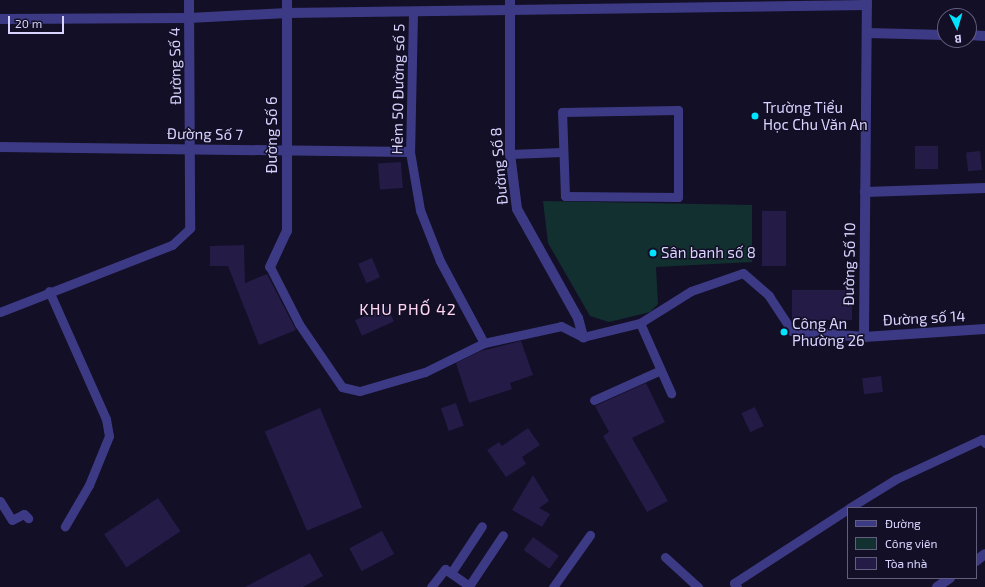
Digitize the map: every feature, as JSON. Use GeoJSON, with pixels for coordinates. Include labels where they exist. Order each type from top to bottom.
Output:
{"type":"FeatureCollection","features":[{"type":"Feature","properties":{"kind":"street","name":"Đường Số 4"},"geometry":{"type":"LineString","coordinates":[[189,0],[191,149],[190,228]]}},
{"type":"Feature","properties":{"kind":"street","name":"Đường Số 6"},"geometry":{"type":"LineString","coordinates":[[270,267],[287,231],[287,0]]}},
{"type":"Feature","properties":{"kind":"street","name":"Đường Số 8"},"geometry":{"type":"LineString","coordinates":[[510,0],[510,154],[517,209],[578,318],[583,337]]}},
{"type":"Feature","properties":{"kind":"street"},"geometry":{"type":"LineString","coordinates":[[0,19],[189,18],[287,13],[510,12],[690,4],[867,2]]}},
{"type":"Feature","properties":{"kind":"street","name":"Đường Số 10"},"geometry":{"type":"LineString","coordinates":[[864,337],[867,2]]}},
{"type":"Feature","properties":{"kind":"street"},"geometry":{"type":"LineString","coordinates":[[867,33],[937,35]]}},
{"type":"Feature","properties":{"kind":"street","name":"Đường Số 7"},"geometry":{"type":"LineString","coordinates":[[0,147],[410,152]]}},
{"type":"Feature","properties":{"kind":"street"},"geometry":{"type":"LineString","coordinates":[[865,192],[985,188]]}},
{"type":"Feature","properties":{"kind":"street","name":"Đường số 14"},"geometry":{"type":"LineString","coordinates":[[792,331],[864,337],[985,330]]}},
{"type":"Feature","properties":{"kind":"street"},"geometry":{"type":"LineString","coordinates":[[937,587],[949,579]]}},
{"type":"Feature","properties":{"kind":"lane","name":"Hẻm 50 Đường số 5"},"geometry":{"type":"LineString","coordinates":[[413,13],[410,152],[420,210],[440,261],[484,343]]}},
{"type":"Feature","properties":{"kind":"lane"},"geometry":{"type":"LineString","coordinates":[[678,110],[678,196],[564,196],[562,152],[562,112],[678,110]]}},
{"type":"Feature","properties":{"kind":"lane"},"geometry":{"type":"LineString","coordinates":[[510,154],[562,152]]}},
{"type":"Feature","properties":{"kind":"lane"},"geometry":{"type":"LineString","coordinates":[[0,312],[48,291],[172,245],[190,228]]}},
{"type":"Feature","properties":{"kind":"lane"},"geometry":{"type":"LineString","coordinates":[[270,267],[299,324],[342,387],[360,391],[425,372],[484,343],[561,326],[583,337],[640,323],[691,290],[743,273],[769,296],[792,331]]}},
{"type":"Feature","properties":{"kind":"lane"},"geometry":{"type":"LineString","coordinates":[[48,291],[106,419],[109,436],[89,484],[65,526]]}},
{"type":"Feature","properties":{"kind":"lane"},"geometry":{"type":"LineString","coordinates":[[640,323],[671,393]]}},
{"type":"Feature","properties":{"kind":"lane"},"geometry":{"type":"LineString","coordinates":[[594,400],[661,370]]}},
{"type":"Feature","properties":{"kind":"lane"},"geometry":{"type":"LineString","coordinates":[[851,507],[896,479],[982,439],[985,443]]}},
{"type":"Feature","properties":{"kind":"lane"},"geometry":{"type":"LineString","coordinates":[[0,501],[12,520],[24,514],[28,518]]}},
{"type":"Feature","properties":{"kind":"lane"},"geometry":{"type":"LineString","coordinates":[[733,586],[847,509]]}},
{"type":"Feature","properties":{"kind":"lane"},"geometry":{"type":"LineString","coordinates":[[451,573],[482,526]]}},
{"type":"Feature","properties":{"kind":"lane"},"geometry":{"type":"LineString","coordinates":[[431,587],[445,569],[469,586],[504,535]]}},
{"type":"Feature","properties":{"kind":"lane"},"geometry":{"type":"LineString","coordinates":[[553,587],[590,535]]}},
{"type":"Feature","properties":{"kind":"lane"},"geometry":{"type":"LineString","coordinates":[[665,557],[698,587]]}},
{"type":"Feature","properties":{"kind":"green space","name":"Sân banh số 8"},"geometry":{"type":"Polygon","coordinates":[[[543,201],[752,205],[752,262],[656,267],[658,304],[650,312],[609,322],[590,316],[548,243],[543,201]]]}},
{"type":"Feature","properties":{"kind":"building"},"geometry":{"type":"Polygon","coordinates":[[[915,146],[938,146],[938,169],[915,169],[915,146]]]}},
{"type":"Feature","properties":{"kind":"building"},"geometry":{"type":"Polygon","coordinates":[[[980,151],[982,170],[968,171],[966,152],[980,151]]]}},
{"type":"Feature","properties":{"kind":"building"},"geometry":{"type":"Polygon","coordinates":[[[401,162],[403,188],[380,190],[378,164],[401,162]]]}},
{"type":"Feature","properties":{"kind":"building"},"geometry":{"type":"Polygon","coordinates":[[[762,211],[786,211],[786,266],[762,266],[762,211]]]}},
{"type":"Feature","properties":{"kind":"building"},"geometry":{"type":"Polygon","coordinates":[[[244,245],[245,283],[267,274],[296,330],[259,345],[228,266],[210,266],[210,246],[244,245]]]}},
{"type":"Feature","properties":{"kind":"building"},"geometry":{"type":"Polygon","coordinates":[[[372,258],[380,277],[366,283],[358,264],[372,258]]]}},
{"type":"Feature","properties":{"kind":"building"},"geometry":{"type":"Polygon","coordinates":[[[792,290],[852,290],[852,320],[792,320],[792,290]]]}},
{"type":"Feature","properties":{"kind":"building"},"geometry":{"type":"Polygon","coordinates":[[[387,306],[394,322],[362,336],[355,320],[387,306]]]}},
{"type":"Feature","properties":{"kind":"building"},"geometry":{"type":"Polygon","coordinates":[[[521,341],[533,375],[510,383],[512,389],[469,403],[456,363],[481,351],[521,341]]]}},
{"type":"Feature","properties":{"kind":"building"},"geometry":{"type":"Polygon","coordinates":[[[881,376],[883,392],[864,394],[862,378],[881,376]]]}},
{"type":"Feature","properties":{"kind":"building"},"geometry":{"type":"Polygon","coordinates":[[[646,383],[665,422],[632,438],[668,501],[647,512],[603,436],[609,432],[595,406],[646,383]]]}},
{"type":"Feature","properties":{"kind":"building"},"geometry":{"type":"Polygon","coordinates":[[[456,403],[464,426],[449,431],[441,408],[456,403]]]}},
{"type":"Feature","properties":{"kind":"building"},"geometry":{"type":"Polygon","coordinates":[[[755,407],[764,426],[750,432],[741,413],[755,407]]]}},
{"type":"Feature","properties":{"kind":"building"},"geometry":{"type":"Polygon","coordinates":[[[320,408],[362,507],[307,531],[265,431],[320,408]]]}},
{"type":"Feature","properties":{"kind":"building"},"geometry":{"type":"Polygon","coordinates":[[[528,428],[540,445],[522,457],[526,464],[506,477],[487,450],[499,442],[502,446],[528,428]]]}},
{"type":"Feature","properties":{"kind":"building"},"geometry":{"type":"Polygon","coordinates":[[[533,475],[549,501],[539,508],[550,514],[542,527],[512,510],[533,475]]]}},
{"type":"Feature","properties":{"kind":"building"},"geometry":{"type":"Polygon","coordinates":[[[158,498],[180,531],[126,568],[104,534],[158,498]]]}},
{"type":"Feature","properties":{"kind":"building"},"geometry":{"type":"Polygon","coordinates":[[[382,531],[394,554],[362,571],[349,548],[382,531]]]}},
{"type":"Feature","properties":{"kind":"building"},"geometry":{"type":"Polygon","coordinates":[[[533,537],[559,556],[549,569],[524,550],[533,537]]]}},
{"type":"Feature","properties":{"kind":"building"},"geometry":{"type":"Polygon","coordinates":[[[310,553],[323,576],[303,587],[245,587],[310,553]]]}},
{"type":"Feature","properties":{"kind":"place","name":"Trường Tiểu Học Chu Văn An"},"geometry":{"type":"Point","coordinates":[755,116]}},
{"type":"Feature","properties":{"kind":"place","name":"Sân banh số 8"},"geometry":{"type":"Point","coordinates":[653,253]}},
{"type":"Feature","properties":{"kind":"place","name":"Công An Phường 26"},"geometry":{"type":"Point","coordinates":[784,332]}},
{"type":"Feature","properties":{"kind":"district","name":"KHU PHỐ 42"},"geometry":{"type":"Point","coordinates":[408,309]}}]}
